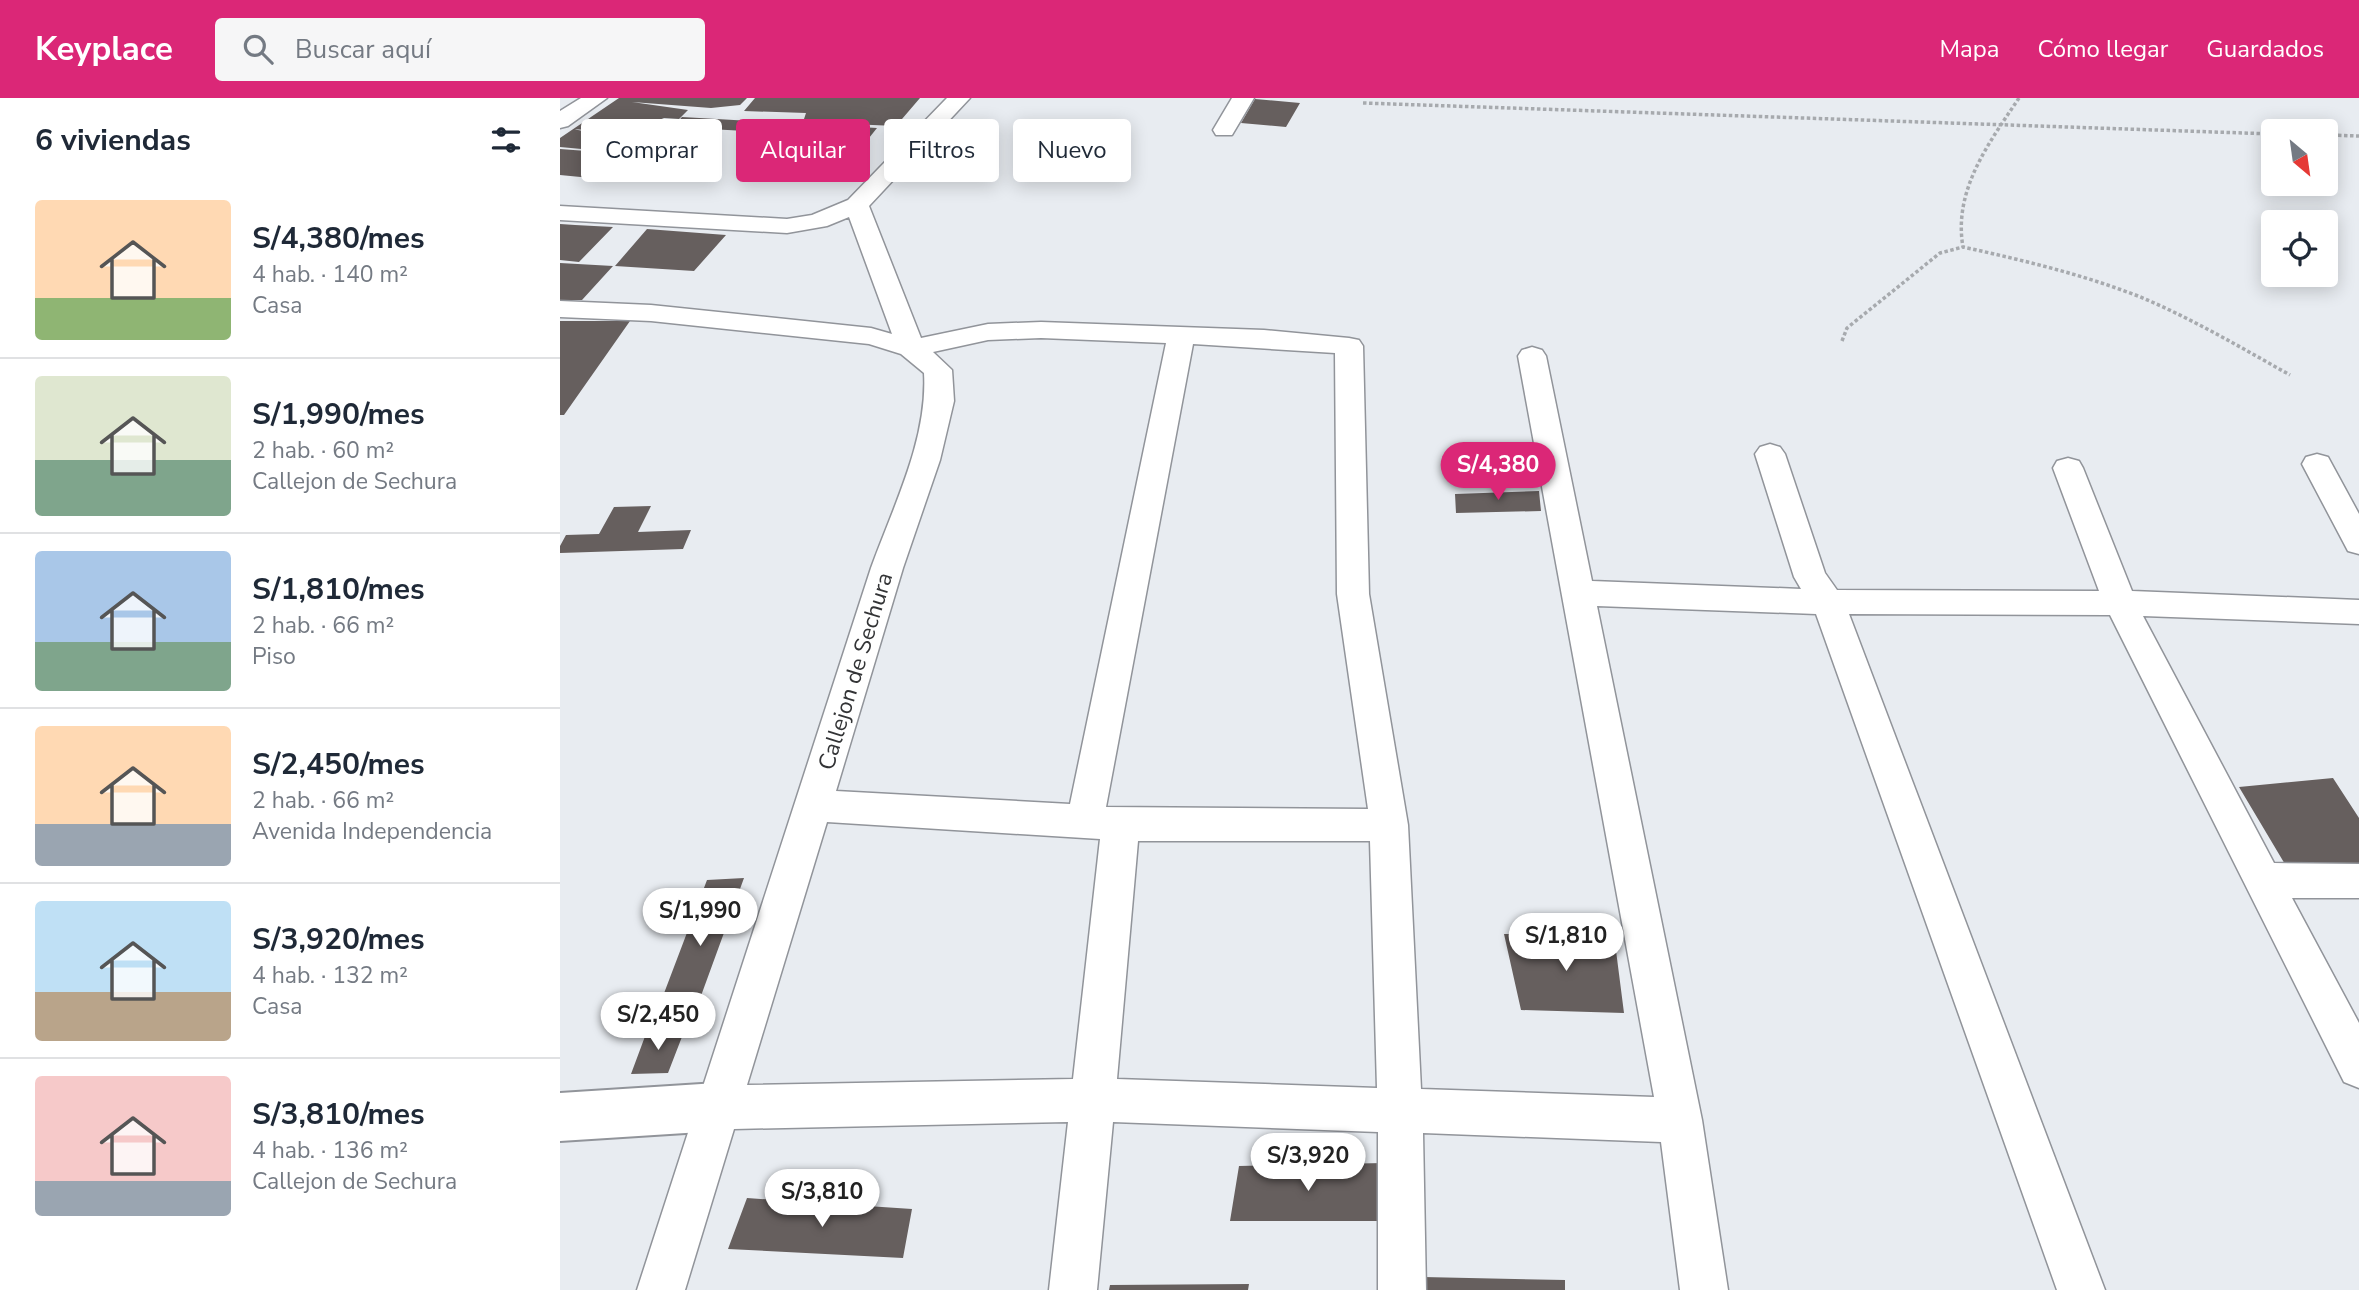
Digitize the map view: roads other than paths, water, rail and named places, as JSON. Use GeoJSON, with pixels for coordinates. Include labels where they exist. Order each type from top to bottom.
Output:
{"type":"FeatureCollection","features":[{"type":"Feature","properties":{"kind":"street"},"geometry":{"type":"LineString","coordinates":[[560,121],[596,98]]}},
{"type":"Feature","properties":{"kind":"street"},"geometry":{"type":"LineString","coordinates":[[560,214],[787,226],[818,221],[858,205],[959,98]]}},
{"type":"Feature","properties":{"kind":"street"},"geometry":{"type":"LineString","coordinates":[[1224,130],[1243,98]]}},
{"type":"Feature","properties":{"kind":"street"},"geometry":{"type":"LineString","coordinates":[[858,205],[911,348]]}},
{"type":"Feature","properties":{"kind":"street"},"geometry":{"type":"LineString","coordinates":[[560,309],[650,313],[871,336],[911,348],[988,332],[1041,330],[1264,338],[1349,346],[1353,594],[1389,825],[1402,1290]]}},
{"type":"Feature","properties":{"kind":"street"},"geometry":{"type":"LineString","coordinates":[[1073,1290],[1093,1100],[1103,823],[1181,335]]}},
{"type":"Feature","properties":{"kind":"street","name":"Callejon de Sechura"},"geometry":{"type":"LineString","coordinates":[[661,1290],[887,568],[925,460],[940,401],[938,370],[911,348]]}},
{"type":"Feature","properties":{"kind":"street"},"geometry":{"type":"LineString","coordinates":[[1532,356],[1680,1120],[1704,1290]]}},
{"type":"Feature","properties":{"kind":"street"},"geometry":{"type":"LineString","coordinates":[[1770,454],[1810,577],[1828,602],[2081,1290]]}},
{"type":"Feature","properties":{"kind":"street"},"geometry":{"type":"LineString","coordinates":[[2317,464],[2359,542]]}},
{"type":"Feature","properties":{"kind":"street"},"geometry":{"type":"LineString","coordinates":[[2068,468],[2120,603],[2359,1067]]}},
{"type":"Feature","properties":{"kind":"street"},"geometry":{"type":"LineString","coordinates":[[1577,593],[1828,602],[2120,603],[2359,612]]}},
{"type":"Feature","properties":{"kind":"street"},"geometry":{"type":"LineString","coordinates":[[813,805],[1103,823],[1389,825]]}},
{"type":"Feature","properties":{"kind":"street"},"geometry":{"type":"LineString","coordinates":[[2263,880],[2359,881]]}},
{"type":"Feature","properties":{"kind":"street"},"geometry":{"type":"LineString","coordinates":[[560,1117],[718,1107],[1093,1100],[1680,1120]]}}]}
